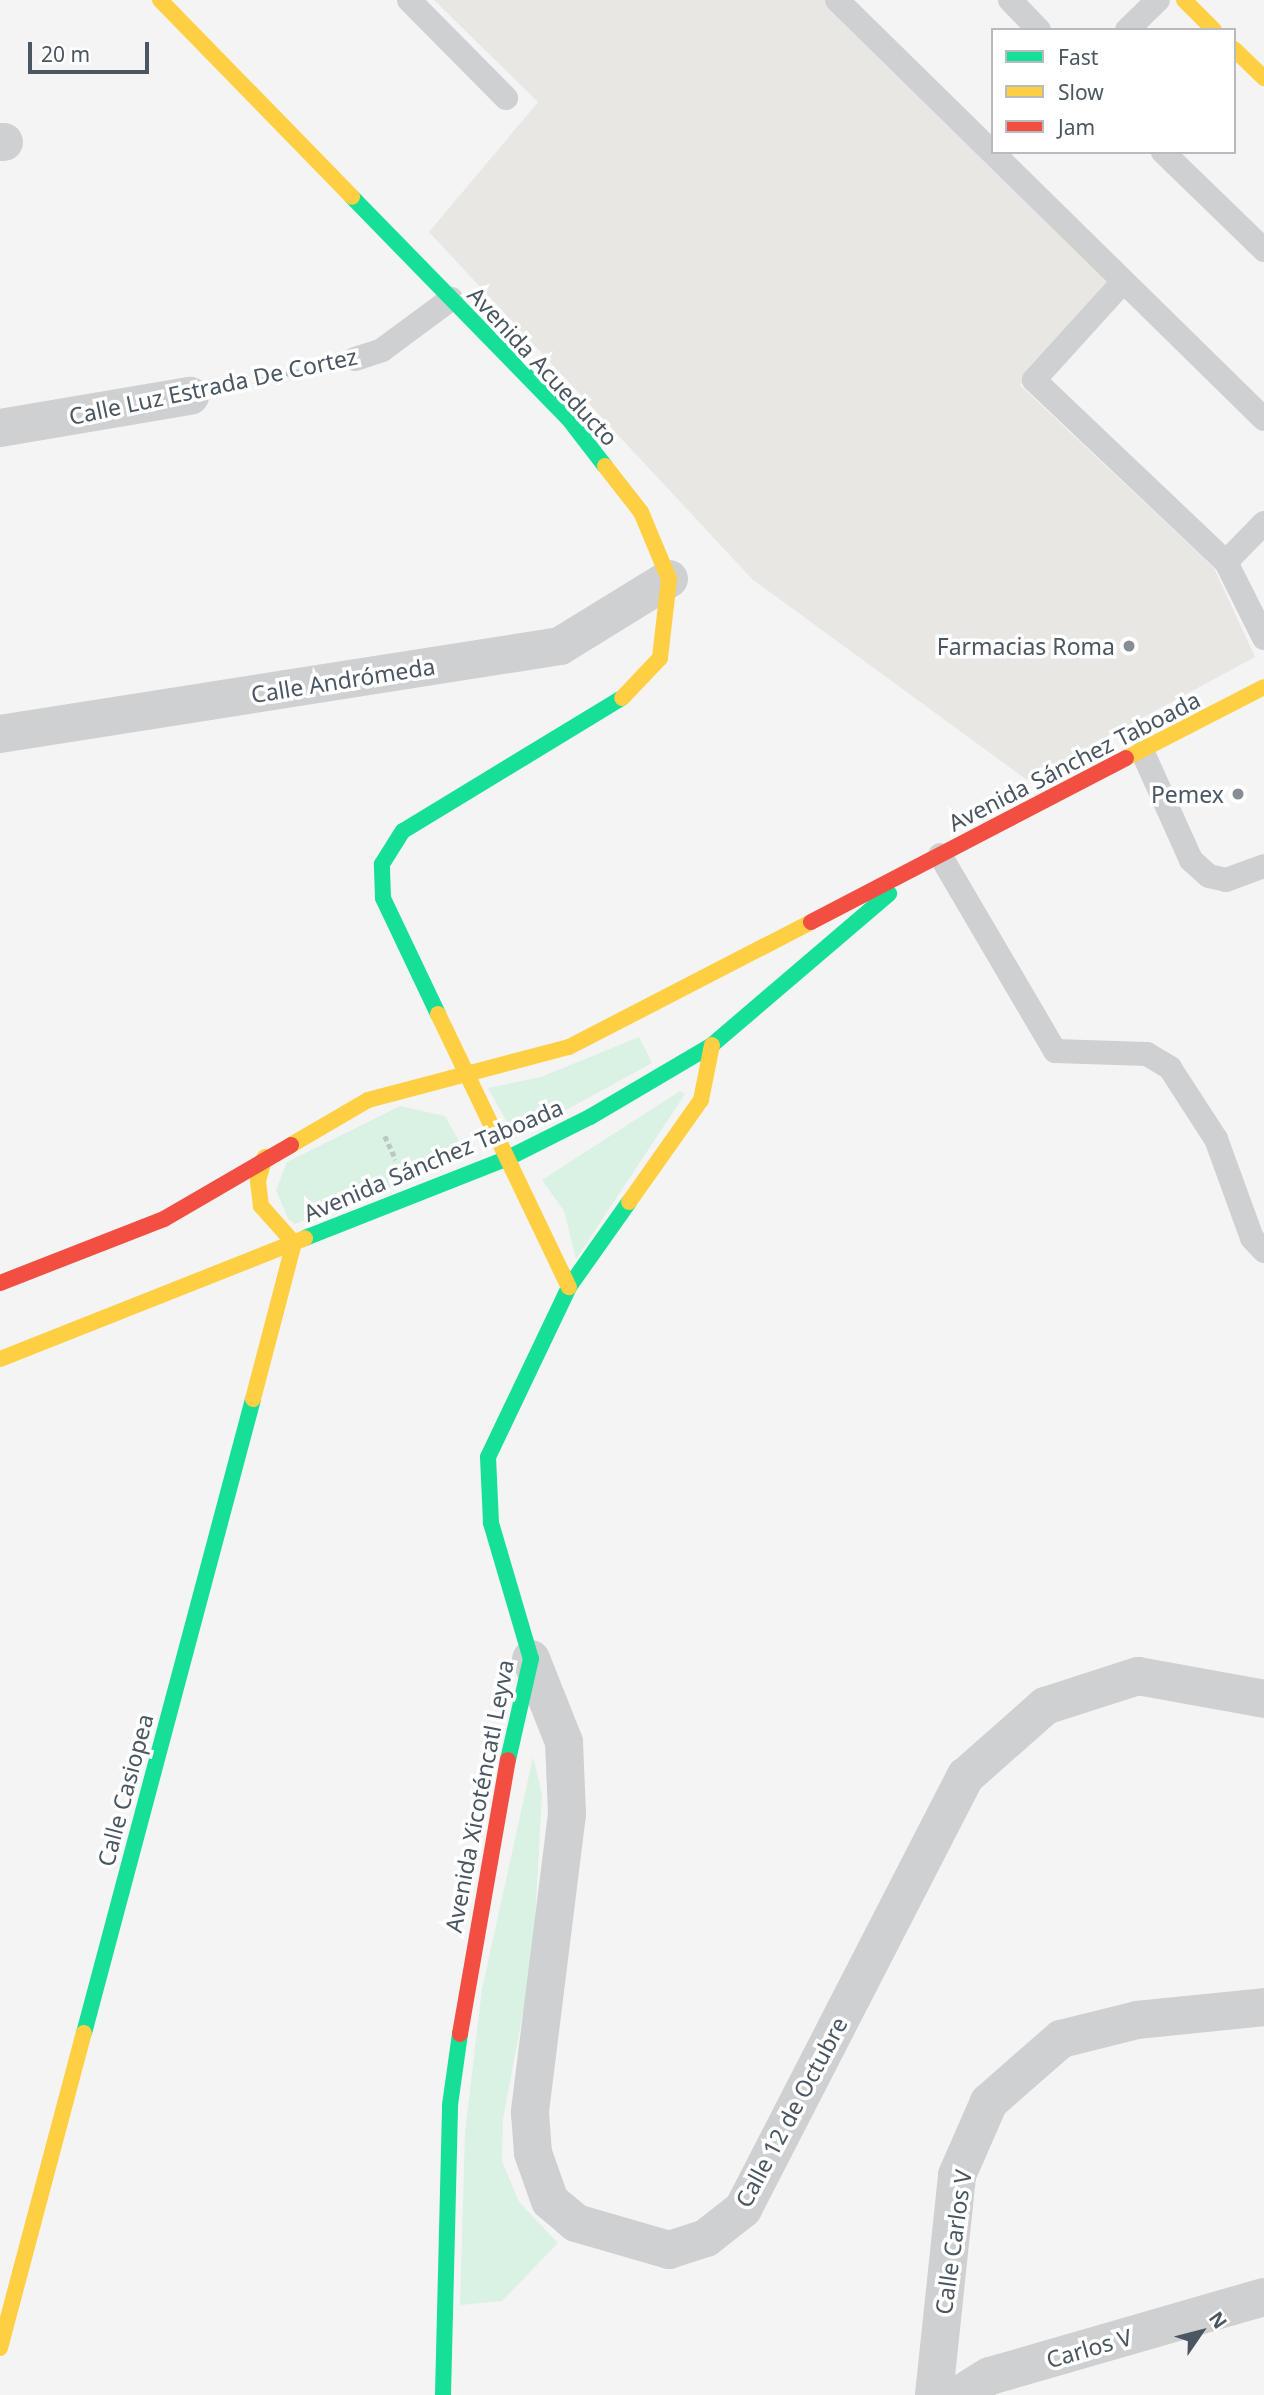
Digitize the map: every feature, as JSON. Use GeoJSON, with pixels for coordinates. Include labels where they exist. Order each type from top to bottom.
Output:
{"type":"FeatureCollection","features":[{"type":"Feature","properties":{"kind":"main road","name":"Avenida Acueducto"},"geometry":{"type":"LineString","coordinates":[[160,0],[584,439],[641,512],[669,579],[660,658],[611,709],[402,831],[382,864],[383,898],[464,1076],[506,1158]]}},
{"type":"Feature","properties":{"kind":"main road"},"geometry":{"type":"LineString","coordinates":[[1184,0],[1212,28]]}},
{"type":"Feature","properties":{"kind":"main road"},"geometry":{"type":"LineString","coordinates":[[1236,51],[1264,78]]}},
{"type":"Feature","properties":{"kind":"main road","name":"Avenida Sánchez Taboada"},"geometry":{"type":"LineString","coordinates":[[0,1283],[164,1219],[265,1157],[368,1100],[569,1047],[755,945],[906,878],[940,856],[1143,753],[1264,687]]}},
{"type":"Feature","properties":{"kind":"main road","name":"Avenida Sánchez Taboada"},"geometry":{"type":"LineString","coordinates":[[0,1359],[506,1158],[712,1045],[841,941],[906,878]]}},
{"type":"Feature","properties":{"kind":"main road","name":"Avenida Xicoténcatl Leyva"},"geometry":{"type":"LineString","coordinates":[[443,2395],[450,2105],[486,1853],[531,1659],[485,1484],[502,1416],[569,1287],[701,1100],[712,1045]]}},
{"type":"Feature","properties":{"kind":"main road"},"geometry":{"type":"LineString","coordinates":[[265,1157],[261,1206],[294,1243]]}},
{"type":"Feature","properties":{"kind":"main road"},"geometry":{"type":"LineString","coordinates":[[506,1158],[569,1287]]}},
{"type":"Feature","properties":{"kind":"main road","name":"Calle Casiopea"},"geometry":{"type":"LineString","coordinates":[[0,2348],[294,1243]]}},
{"type":"Feature","properties":{"kind":"street","name":"Calle Luz Estrada De Cortez"},"geometry":{"type":"LineString","coordinates":[[0,428],[190,396]]}},
{"type":"Feature","properties":{"kind":"street","name":"Calle Andrómeda"},"geometry":{"type":"LineString","coordinates":[[0,734],[559,646],[669,579]]}},
{"type":"Feature","properties":{"kind":"street","name":"Calle 12 de Octubre"},"geometry":{"type":"LineString","coordinates":[[531,1659],[564,1742],[567,1814],[530,2113],[533,2153],[550,2201],[576,2224],[669,2250],[706,2238],[743,2209],[966,1776],[1045,1706],[1138,1676],[1264,1699]]}},
{"type":"Feature","properties":{"kind":"street","name":"Calle Carlos V"},"geometry":{"type":"LineString","coordinates":[[934,2395],[957,2175],[989,2102],[1061,2039],[1137,2020],[1264,2007]]}},
{"type":"Feature","properties":{"kind":"street","name":"Carlos V"},"geometry":{"type":"LineString","coordinates":[[959,2395],[990,2376],[1264,2297]]}},
{"type":"Feature","properties":{"kind":"lane"},"geometry":{"type":"LineString","coordinates":[[409,0],[506,98]]}},
{"type":"Feature","properties":{"kind":"lane"},"geometry":{"type":"LineString","coordinates":[[837,0],[991,146]]}},
{"type":"Feature","properties":{"kind":"lane"},"geometry":{"type":"LineString","coordinates":[[1010,0],[1037,28]]}},
{"type":"Feature","properties":{"kind":"lane"},"geometry":{"type":"LineString","coordinates":[[1129,28],[1158,0]]}},
{"type":"Feature","properties":{"kind":"lane"},"geometry":{"type":"LineString","coordinates":[[1165,154],[1264,250]]}},
{"type":"Feature","properties":{"kind":"lane"},"geometry":{"type":"LineString","coordinates":[[1001,156],[1122,283],[1264,419]]}},
{"type":"Feature","properties":{"kind":"lane"},"geometry":{"type":"LineString","coordinates":[[1122,283],[1034,380],[1226,562],[1264,638]]}},
{"type":"Feature","properties":{"kind":"lane","name":"Calle Luz Estrada De Cortez"},"geometry":{"type":"LineString","coordinates":[[355,359],[383,350],[451,299]]}},
{"type":"Feature","properties":{"kind":"lane"},"geometry":{"type":"LineString","coordinates":[[1226,562],[1264,523]]}},
{"type":"Feature","properties":{"kind":"lane"},"geometry":{"type":"LineString","coordinates":[[1143,753],[1191,860],[1209,876],[1226,880],[1264,866]]}},
{"type":"Feature","properties":{"kind":"lane"},"geometry":{"type":"LineString","coordinates":[[940,856],[1055,1051],[1147,1054],[1170,1068],[1216,1139],[1252,1238],[1264,1251]]}},
{"type":"Feature","properties":{"kind":"path","name":"Calle Luz Estrada De Cortez"},"geometry":{"type":"LineString","coordinates":[[190,396],[355,359]]}},
{"type":"Feature","properties":{"kind":"path"},"geometry":{"type":"LineString","coordinates":[[368,1100],[414,1195]]}},
{"type":"Feature","properties":{"kind":"shaded area"},"geometry":{"type":"Polygon","coordinates":[[[434,0],[825,0],[1110,280],[1020,385],[1214,568],[1255,657],[1027,780],[752,579],[429,232],[538,102],[434,0]]]}},
{"type":"Feature","properties":{"kind":"green space"},"geometry":{"type":"Polygon","coordinates":[[[639,1037],[652,1063],[524,1133],[513,1133],[488,1088],[541,1077],[639,1037]]]}},
{"type":"Feature","properties":{"kind":"green space"},"geometry":{"type":"Polygon","coordinates":[[[680,1091],[685,1094],[576,1259],[564,1211],[542,1180],[680,1091]]]}},
{"type":"Feature","properties":{"kind":"green space"},"geometry":{"type":"Polygon","coordinates":[[[400,1106],[445,1116],[465,1152],[461,1160],[295,1224],[288,1219],[276,1190],[287,1162],[400,1106]]]}},
{"type":"Feature","properties":{"kind":"green space"},"geometry":{"type":"Polygon","coordinates":[[[533,1757],[542,1794],[533,1959],[503,2119],[502,2161],[519,2202],[558,2243],[502,2301],[460,2305],[465,2132],[482,1989],[533,1757]]]}},
{"type":"Feature","properties":{"kind":"traffic: fast"},"geometry":{"type":"LineString","coordinates":[[352,197],[568,418],[605,466]]}},
{"type":"Feature","properties":{"kind":"traffic: fast"},"geometry":{"type":"LineString","coordinates":[[438,1014],[383,898],[382,864],[403,831],[622,698]]}},
{"type":"Feature","properties":{"kind":"traffic: fast"},"geometry":{"type":"LineString","coordinates":[[305,1238],[506,1159],[590,1117],[712,1045],[889,894]]}},
{"type":"Feature","properties":{"kind":"traffic: fast"},"geometry":{"type":"LineString","coordinates":[[508,1760],[531,1659],[491,1523],[488,1457],[569,1287],[629,1202]]}},
{"type":"Feature","properties":{"kind":"traffic: fast"},"geometry":{"type":"LineString","coordinates":[[84,2033],[253,1399]]}},
{"type":"Feature","properties":{"kind":"traffic: fast"},"geometry":{"type":"LineString","coordinates":[[443,2395],[450,2105],[460,2034]]}},
{"type":"Feature","properties":{"kind":"traffic: slow"},"geometry":{"type":"LineString","coordinates":[[160,0],[352,197]]}},
{"type":"Feature","properties":{"kind":"traffic: slow"},"geometry":{"type":"LineString","coordinates":[[1184,0],[1212,28]]}},
{"type":"Feature","properties":{"kind":"traffic: slow"},"geometry":{"type":"LineString","coordinates":[[1236,51],[1264,78]]}},
{"type":"Feature","properties":{"kind":"traffic: slow"},"geometry":{"type":"LineString","coordinates":[[605,466],[641,512],[669,579],[660,658],[622,698]]}},
{"type":"Feature","properties":{"kind":"traffic: slow"},"geometry":{"type":"LineString","coordinates":[[1126,758],[1264,687]]}},
{"type":"Feature","properties":{"kind":"traffic: slow"},"geometry":{"type":"LineString","coordinates":[[291,1145],[368,1100],[569,1047],[811,922]]}},
{"type":"Feature","properties":{"kind":"traffic: slow"},"geometry":{"type":"LineString","coordinates":[[438,1014],[569,1287]]}},
{"type":"Feature","properties":{"kind":"traffic: slow"},"geometry":{"type":"LineString","coordinates":[[629,1202],[701,1100],[712,1045]]}},
{"type":"Feature","properties":{"kind":"traffic: slow"},"geometry":{"type":"LineString","coordinates":[[253,1399],[294,1243],[261,1206],[258,1181],[265,1157]]}},
{"type":"Feature","properties":{"kind":"traffic: slow"},"geometry":{"type":"LineString","coordinates":[[0,1359],[305,1238]]}},
{"type":"Feature","properties":{"kind":"traffic: slow"},"geometry":{"type":"LineString","coordinates":[[0,2348],[84,2033]]}},
{"type":"Feature","properties":{"kind":"traffic: jam"},"geometry":{"type":"LineString","coordinates":[[811,922],[1126,758]]}},
{"type":"Feature","properties":{"kind":"traffic: jam"},"geometry":{"type":"LineString","coordinates":[[0,1283],[164,1219],[291,1145]]}},
{"type":"Feature","properties":{"kind":"traffic: jam"},"geometry":{"type":"LineString","coordinates":[[460,2034],[508,1760]]}},
{"type":"Feature","properties":{"kind":"place","name":"Farmacias Roma"},"geometry":{"type":"Point","coordinates":[1129,646]}},
{"type":"Feature","properties":{"kind":"place","name":"Pemex"},"geometry":{"type":"Point","coordinates":[1238,794]}}]}
